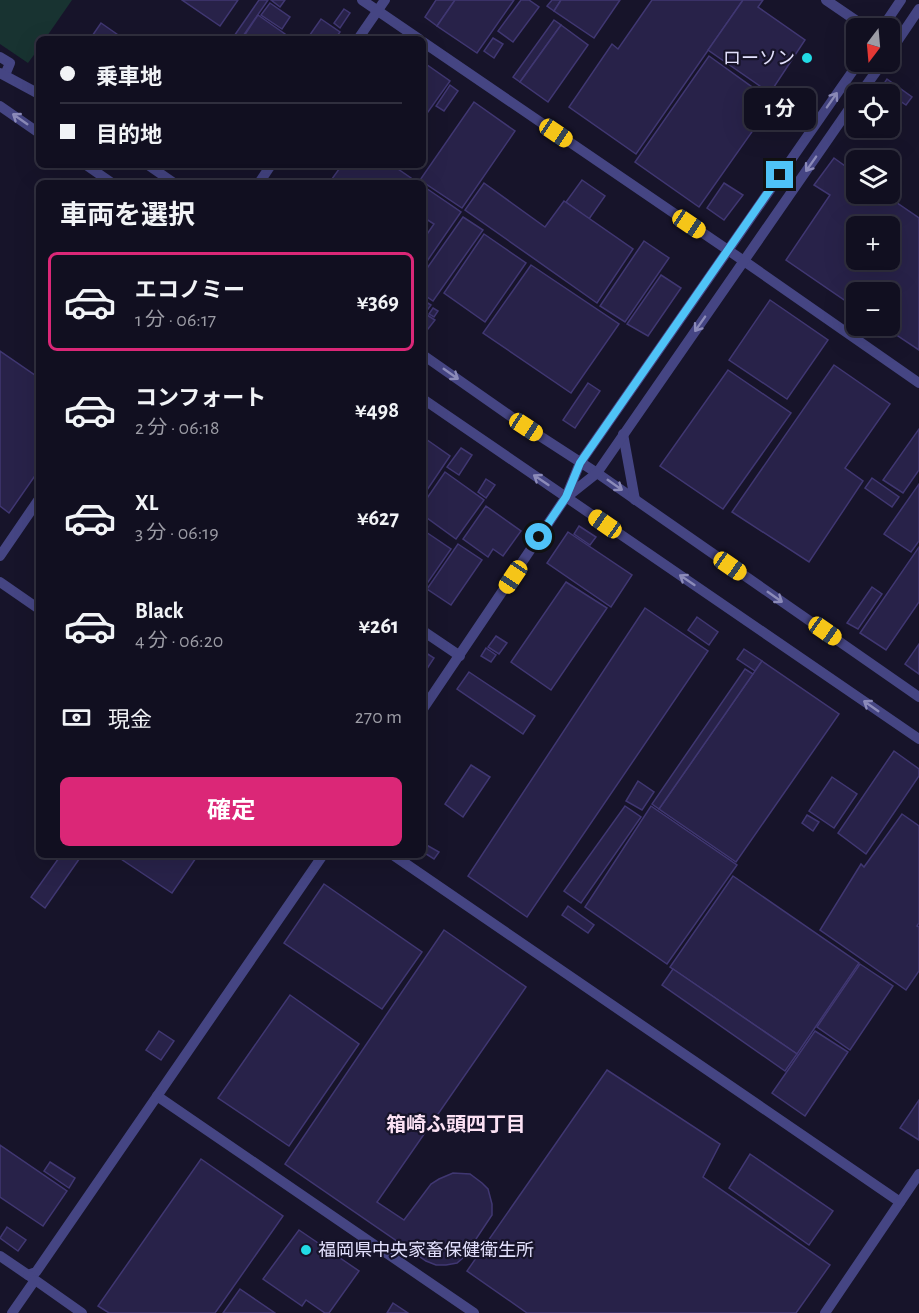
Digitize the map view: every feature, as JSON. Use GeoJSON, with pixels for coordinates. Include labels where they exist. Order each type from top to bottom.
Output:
{"type":"FeatureCollection","features":[{"type":"Feature","properties":{"kind":"street"},"geometry":{"type":"LineString","coordinates":[[362,0],[415,36]]}},
{"type":"Feature","properties":{"kind":"street"},"geometry":{"type":"LineString","coordinates":[[360,36],[385,0]]}},
{"type":"Feature","properties":{"kind":"street"},"geometry":{"type":"LineString","coordinates":[[825,0],[852,18]]}},
{"type":"Feature","properties":{"kind":"street"},"geometry":{"type":"LineString","coordinates":[[889,18],[901,0]]}},
{"type":"Feature","properties":{"kind":"street"},"geometry":{"type":"LineString","coordinates":[[900,35],[919,9]]}},
{"type":"Feature","properties":{"kind":"street"},"geometry":{"type":"LineString","coordinates":[[426,44],[919,383]]}},
{"type":"Feature","properties":{"kind":"street"},"geometry":{"type":"LineString","coordinates":[[0,57],[10,63],[2,74],[36,92]]}},
{"type":"Feature","properties":{"kind":"street"},"geometry":{"type":"LineString","coordinates":[[426,705],[566,497],[580,463],[852,72]]}},
{"type":"Feature","properties":{"kind":"street"},"geometry":{"type":"LineString","coordinates":[[0,106],[36,131]]}},
{"type":"Feature","properties":{"kind":"street"},"geometry":{"type":"LineString","coordinates":[[566,497],[597,473],[846,113]]}},
{"type":"Feature","properties":{"kind":"street"},"geometry":{"type":"LineString","coordinates":[[90,168],[108,180]]}},
{"type":"Feature","properties":{"kind":"street"},"geometry":{"type":"LineString","coordinates":[[152,168],[170,180]]}},
{"type":"Feature","properties":{"kind":"street"},"geometry":{"type":"LineString","coordinates":[[426,357],[919,697]]}},
{"type":"Feature","properties":{"kind":"street"},"geometry":{"type":"LineString","coordinates":[[426,401],[919,740]]}},
{"type":"Feature","properties":{"kind":"street"},"geometry":{"type":"LineString","coordinates":[[623,434],[636,500]]}},
{"type":"Feature","properties":{"kind":"street"},"geometry":{"type":"LineString","coordinates":[[0,556],[36,503]]}},
{"type":"Feature","properties":{"kind":"street"},"geometry":{"type":"LineString","coordinates":[[0,582],[36,607]]}},
{"type":"Feature","properties":{"kind":"street"},"geometry":{"type":"LineString","coordinates":[[426,633],[460,656]]}},
{"type":"Feature","properties":{"kind":"street"},"geometry":{"type":"LineString","coordinates":[[12,1313],[36,1272],[321,858]]}},
{"type":"Feature","properties":{"kind":"street"},"geometry":{"type":"LineString","coordinates":[[397,858],[900,1202]]}},
{"type":"Feature","properties":{"kind":"street"},"geometry":{"type":"LineString","coordinates":[[157,1096],[474,1313]]}},
{"type":"Feature","properties":{"kind":"street"},"geometry":{"type":"LineString","coordinates":[[825,1313],[919,1174]]}},
{"type":"Feature","properties":{"kind":"street"},"geometry":{"type":"LineString","coordinates":[[0,1256],[82,1313]]}},
{"type":"Feature","properties":{"kind":"green space"},"geometry":{"type":"Polygon","coordinates":[[[0,0],[72,0],[47,36],[36,36],[36,52],[28,63],[0,44],[0,0]]]}},
{"type":"Feature","properties":{"kind":"building"},"geometry":{"type":"Polygon","coordinates":[[[182,0],[238,0],[220,26],[182,0]]]}},
{"type":"Feature","properties":{"kind":"building"},"geometry":{"type":"Polygon","coordinates":[[[259,0],[268,0],[243,36],[234,36],[259,0]]]}},
{"type":"Feature","properties":{"kind":"building"},"geometry":{"type":"Polygon","coordinates":[[[271,0],[285,0],[280,7],[271,0]]]}},
{"type":"Feature","properties":{"kind":"building"},"geometry":{"type":"Polygon","coordinates":[[[436,0],[455,0],[437,26],[425,17],[436,0]]]}},
{"type":"Feature","properties":{"kind":"building"},"geometry":{"type":"Polygon","coordinates":[[[455,0],[514,0],[477,53],[437,26],[455,0]]]}},
{"type":"Feature","properties":{"kind":"building"},"geometry":{"type":"Polygon","coordinates":[[[521,0],[529,0],[539,7],[513,42],[498,31],[521,0]]]}},
{"type":"Feature","properties":{"kind":"building"},"geometry":{"type":"Polygon","coordinates":[[[552,0],[561,0],[554,11],[547,6],[552,0]]]}},
{"type":"Feature","properties":{"kind":"building"},"geometry":{"type":"Polygon","coordinates":[[[561,0],[620,0],[594,38],[554,11],[561,0]]]}},
{"type":"Feature","properties":{"kind":"building"},"geometry":{"type":"Polygon","coordinates":[[[652,0],[743,0],[636,154],[569,107],[612,44],[618,49],[652,0]]]}},
{"type":"Feature","properties":{"kind":"building"},"geometry":{"type":"Polygon","coordinates":[[[743,0],[763,0],[758,7],[805,40],[770,93],[708,50],[743,0]]]}},
{"type":"Feature","properties":{"kind":"building"},"geometry":{"type":"Polygon","coordinates":[[[270,3],[290,17],[282,29],[261,15],[270,3]]]}},
{"type":"Feature","properties":{"kind":"building"},"geometry":{"type":"Polygon","coordinates":[[[344,9],[350,13],[340,28],[334,23],[344,9]]]}},
{"type":"Feature","properties":{"kind":"building"},"geometry":{"type":"Polygon","coordinates":[[[258,15],[285,34],[284,36],[244,36],[258,15]]]}},
{"type":"Feature","properties":{"kind":"building"},"geometry":{"type":"Polygon","coordinates":[[[321,19],[340,32],[337,36],[309,36],[321,19]]]}},
{"type":"Feature","properties":{"kind":"building"},"geometry":{"type":"Polygon","coordinates":[[[554,20],[561,25],[520,82],[513,77],[554,20]]]}},
{"type":"Feature","properties":{"kind":"building"},"geometry":{"type":"Polygon","coordinates":[[[101,23],[120,36],[92,36],[101,23]]]}},
{"type":"Feature","properties":{"kind":"building"},"geometry":{"type":"Polygon","coordinates":[[[561,25],[588,45],[548,102],[520,82],[561,25]]]}},
{"type":"Feature","properties":{"kind":"building"},"geometry":{"type":"Polygon","coordinates":[[[493,38],[503,44],[494,58],[484,51],[493,38]]]}},
{"type":"Feature","properties":{"kind":"building"},"geometry":{"type":"Polygon","coordinates":[[[709,56],[773,102],[699,207],[635,162],[709,56]]]}},
{"type":"Feature","properties":{"kind":"building"},"geometry":{"type":"Polygon","coordinates":[[[426,64],[450,81],[426,115],[426,64]]]}},
{"type":"Feature","properties":{"kind":"building"},"geometry":{"type":"Polygon","coordinates":[[[887,79],[894,84],[884,84],[887,79]]]}},
{"type":"Feature","properties":{"kind":"building"},"geometry":{"type":"Polygon","coordinates":[[[450,85],[458,91],[444,111],[436,106],[450,85]]]}},
{"type":"Feature","properties":{"kind":"building"},"geometry":{"type":"Polygon","coordinates":[[[900,88],[912,97],[906,105],[900,101],[900,88]]]}},
{"type":"Feature","properties":{"kind":"building"},"geometry":{"type":"Polygon","coordinates":[[[474,102],[515,131],[462,208],[426,184],[426,180],[420,180],[474,102]]]}},
{"type":"Feature","properties":{"kind":"building"},"geometry":{"type":"Polygon","coordinates":[[[834,158],[846,167],[846,204],[899,204],[919,218],[919,350],[898,336],[900,336],[900,282],[846,282],[846,301],[786,260],[830,195],[814,185],[834,158]]]}},
{"type":"Feature","properties":{"kind":"building"},"geometry":{"type":"Polygon","coordinates":[[[340,168],[396,168],[411,178],[410,180],[331,180],[340,168]]]}},
{"type":"Feature","properties":{"kind":"building"},"geometry":{"type":"Polygon","coordinates":[[[582,180],[605,196],[589,219],[566,202],[582,180]]]}},
{"type":"Feature","properties":{"kind":"building"},"geometry":{"type":"Polygon","coordinates":[[[484,183],[545,227],[564,201],[633,249],[597,303],[465,210],[484,183]]]}},
{"type":"Feature","properties":{"kind":"building"},"geometry":{"type":"Polygon","coordinates":[[[724,183],[743,195],[724,220],[707,208],[724,183]]]}},
{"type":"Feature","properties":{"kind":"building"},"geometry":{"type":"Polygon","coordinates":[[[426,188],[461,212],[426,263],[426,236],[434,224],[426,219],[426,188]]]}},
{"type":"Feature","properties":{"kind":"building"},"geometry":{"type":"Polygon","coordinates":[[[463,217],[483,230],[433,301],[426,296],[426,270],[463,217]]]}},
{"type":"Feature","properties":{"kind":"building"},"geometry":{"type":"Polygon","coordinates":[[[484,234],[526,263],[485,322],[444,293],[484,234]]]}},
{"type":"Feature","properties":{"kind":"building"},"geometry":{"type":"Polygon","coordinates":[[[644,241],[669,258],[625,322],[600,306],[644,241]]]}},
{"type":"Feature","properties":{"kind":"building"},"geometry":{"type":"Polygon","coordinates":[[[531,265],[619,324],[571,393],[483,333],[531,265]]]}},
{"type":"Feature","properties":{"kind":"building"},"geometry":{"type":"Polygon","coordinates":[[[661,275],[681,288],[648,336],[627,324],[661,275]]]}},
{"type":"Feature","properties":{"kind":"building"},"geometry":{"type":"Polygon","coordinates":[[[770,300],[828,340],[787,399],[729,360],[770,300]]]}},
{"type":"Feature","properties":{"kind":"building"},"geometry":{"type":"Polygon","coordinates":[[[426,302],[431,305],[426,312],[426,302]]]}},
{"type":"Feature","properties":{"kind":"building"},"geometry":{"type":"Polygon","coordinates":[[[433,308],[438,311],[434,317],[429,314],[433,308]]]}},
{"type":"Feature","properties":{"kind":"building"},"geometry":{"type":"Polygon","coordinates":[[[426,316],[435,320],[428,329],[426,327],[426,316]]]}},
{"type":"Feature","properties":{"kind":"building"},"geometry":{"type":"Polygon","coordinates":[[[0,351],[36,376],[36,474],[9,513],[0,506],[0,351]]]}},
{"type":"Feature","properties":{"kind":"building"},"geometry":{"type":"Polygon","coordinates":[[[834,365],[890,404],[845,468],[863,481],[809,562],[732,512],[834,365]]]}},
{"type":"Feature","properties":{"kind":"building"},"geometry":{"type":"Polygon","coordinates":[[[728,370],[791,413],[723,509],[660,466],[728,370]]]}},
{"type":"Feature","properties":{"kind":"building"},"geometry":{"type":"Polygon","coordinates":[[[588,383],[600,391],[575,428],[563,420],[588,383]]]}},
{"type":"Feature","properties":{"kind":"building"},"geometry":{"type":"Polygon","coordinates":[[[919,429],[919,470],[903,493],[883,480],[919,429]]]}},
{"type":"Feature","properties":{"kind":"building"},"geometry":{"type":"Polygon","coordinates":[[[426,439],[450,456],[426,492],[426,439]]]}},
{"type":"Feature","properties":{"kind":"building"},"geometry":{"type":"Polygon","coordinates":[[[461,448],[472,455],[459,475],[447,467],[461,448]]]}},
{"type":"Feature","properties":{"kind":"building"},"geometry":{"type":"Polygon","coordinates":[[[445,472],[484,500],[456,539],[426,517],[426,500],[445,472]]]}},
{"type":"Feature","properties":{"kind":"building"},"geometry":{"type":"Polygon","coordinates":[[[872,478],[899,497],[892,507],[865,488],[872,478]]]}},
{"type":"Feature","properties":{"kind":"building"},"geometry":{"type":"Polygon","coordinates":[[[486,479],[495,485],[486,498],[478,492],[486,479]]]}},
{"type":"Feature","properties":{"kind":"building"},"geometry":{"type":"Polygon","coordinates":[[[919,484],[919,541],[911,552],[884,534],[919,484]]]}},
{"type":"Feature","properties":{"kind":"building"},"geometry":{"type":"Polygon","coordinates":[[[486,506],[521,531],[503,556],[493,549],[488,557],[463,539],[486,506]]]}},
{"type":"Feature","properties":{"kind":"building"},"geometry":{"type":"Polygon","coordinates":[[[579,526],[596,537],[590,545],[574,534],[579,526]]]}},
{"type":"Feature","properties":{"kind":"building"},"geometry":{"type":"Polygon","coordinates":[[[426,532],[451,549],[426,585],[426,532]]]}},
{"type":"Feature","properties":{"kind":"building"},"geometry":{"type":"Polygon","coordinates":[[[568,532],[632,575],[611,607],[547,563],[568,532]]]}},
{"type":"Feature","properties":{"kind":"building"},"geometry":{"type":"Polygon","coordinates":[[[458,544],[482,560],[451,605],[427,589],[458,544]]]}},
{"type":"Feature","properties":{"kind":"building"},"geometry":{"type":"Polygon","coordinates":[[[919,547],[919,602],[886,650],[860,633],[919,547]]]}},
{"type":"Feature","properties":{"kind":"building"},"geometry":{"type":"Polygon","coordinates":[[[566,582],[607,608],[551,690],[511,662],[566,582]]]}},
{"type":"Feature","properties":{"kind":"building"},"geometry":{"type":"Polygon","coordinates":[[[872,587],[882,594],[858,629],[847,623],[872,587]]]}},
{"type":"Feature","properties":{"kind":"building"},"geometry":{"type":"Polygon","coordinates":[[[645,608],[708,651],[527,917],[468,876],[645,608]]]}},
{"type":"Feature","properties":{"kind":"building"},"geometry":{"type":"Polygon","coordinates":[[[697,617],[718,632],[709,645],[688,630],[697,617]]]}},
{"type":"Feature","properties":{"kind":"building"},"geometry":{"type":"Polygon","coordinates":[[[496,636],[507,643],[499,654],[488,647],[496,636]]]}},
{"type":"Feature","properties":{"kind":"building"},"geometry":{"type":"Polygon","coordinates":[[[919,644],[919,674],[905,664],[919,644]]]}},
{"type":"Feature","properties":{"kind":"building"},"geometry":{"type":"Polygon","coordinates":[[[486,648],[496,655],[491,662],[481,656],[486,648]]]}},
{"type":"Feature","properties":{"kind":"building"},"geometry":{"type":"Polygon","coordinates":[[[744,649],[762,661],[755,671],[737,659],[744,649]]]}},
{"type":"Feature","properties":{"kind":"building"},"geometry":{"type":"Polygon","coordinates":[[[426,653],[434,658],[426,670],[426,653]]]}},
{"type":"Feature","properties":{"kind":"building"},"geometry":{"type":"Polygon","coordinates":[[[762,661],[839,714],[736,862],[659,809],[762,661]]]}},
{"type":"Feature","properties":{"kind":"building"},"geometry":{"type":"Polygon","coordinates":[[[745,669],[753,674],[659,809],[652,804],[745,669]]]}},
{"type":"Feature","properties":{"kind":"building"},"geometry":{"type":"Polygon","coordinates":[[[469,672],[535,716],[523,734],[457,689],[469,672]]]}},
{"type":"Feature","properties":{"kind":"building"},"geometry":{"type":"Polygon","coordinates":[[[894,751],[919,769],[919,776],[866,854],[838,833],[894,751]]]}},
{"type":"Feature","properties":{"kind":"building"},"geometry":{"type":"Polygon","coordinates":[[[471,765],[490,777],[463,817],[445,804],[471,765]]]}},
{"type":"Feature","properties":{"kind":"building"},"geometry":{"type":"Polygon","coordinates":[[[832,777],[857,794],[834,828],[809,811],[832,777]]]}},
{"type":"Feature","properties":{"kind":"building"},"geometry":{"type":"Polygon","coordinates":[[[638,781],[654,792],[642,810],[626,801],[638,781]]]}},
{"type":"Feature","properties":{"kind":"building"},"geometry":{"type":"Polygon","coordinates":[[[625,806],[641,817],[581,903],[564,891],[625,806]]]}},
{"type":"Feature","properties":{"kind":"building"},"geometry":{"type":"Polygon","coordinates":[[[651,806],[737,865],[667,964],[585,907],[651,806]]]}},
{"type":"Feature","properties":{"kind":"building"},"geometry":{"type":"Polygon","coordinates":[[[902,814],[919,826],[919,923],[917,926],[919,927],[919,971],[906,990],[820,930],[861,864],[864,867],[902,814]]]}},
{"type":"Feature","properties":{"kind":"building"},"geometry":{"type":"Polygon","coordinates":[[[807,815],[819,822],[813,831],[802,823],[807,815]]]}},
{"type":"Feature","properties":{"kind":"building"},"geometry":{"type":"Polygon","coordinates":[[[426,845],[439,852],[434,859],[426,854],[426,845]]]}},
{"type":"Feature","properties":{"kind":"building"},"geometry":{"type":"Polygon","coordinates":[[[59,858],[80,858],[45,908],[31,897],[59,858]]]}},
{"type":"Feature","properties":{"kind":"building"},"geometry":{"type":"Polygon","coordinates":[[[120,858],[196,858],[172,893],[120,858]]]}},
{"type":"Feature","properties":{"kind":"building"},"geometry":{"type":"Polygon","coordinates":[[[733,876],[859,963],[797,1054],[670,967],[733,876]]]}},
{"type":"Feature","properties":{"kind":"building"},"geometry":{"type":"Polygon","coordinates":[[[324,884],[422,952],[382,1009],[284,943],[324,884]]]}},
{"type":"Feature","properties":{"kind":"building"},"geometry":{"type":"Polygon","coordinates":[[[568,906],[594,925],[588,933],[562,915],[568,906]]]}},
{"type":"Feature","properties":{"kind":"building"},"geometry":{"type":"Polygon","coordinates":[[[444,930],[526,987],[377,1202],[404,1220],[431,1184],[453,1173],[470,1174],[488,1189],[492,1215],[464,1257],[457,1263],[436,1265],[426,1261],[285,1164],[444,930]]]}},
{"type":"Feature","properties":{"kind":"building"},"geometry":{"type":"Polygon","coordinates":[[[860,964],[893,986],[850,1050],[817,1027],[860,964]]]}},
{"type":"Feature","properties":{"kind":"building"},"geometry":{"type":"Polygon","coordinates":[[[673,969],[797,1054],[785,1071],[662,985],[673,969]]]}},
{"type":"Feature","properties":{"kind":"building"},"geometry":{"type":"Polygon","coordinates":[[[290,995],[359,1044],[289,1146],[218,1098],[290,995]]]}},
{"type":"Feature","properties":{"kind":"building"},"geometry":{"type":"Polygon","coordinates":[[[159,1031],[174,1041],[161,1060],[146,1050],[159,1031]]]}},
{"type":"Feature","properties":{"kind":"building"},"geometry":{"type":"Polygon","coordinates":[[[815,1031],[848,1052],[805,1116],[772,1093],[815,1031]]]}},
{"type":"Feature","properties":{"kind":"building"},"geometry":{"type":"Polygon","coordinates":[[[607,1070],[720,1144],[703,1177],[830,1265],[796,1313],[527,1313],[467,1271],[607,1070]]]}},
{"type":"Feature","properties":{"kind":"building"},"geometry":{"type":"Polygon","coordinates":[[[919,1100],[919,1140],[900,1128],[919,1100]]]}},
{"type":"Feature","properties":{"kind":"building"},"geometry":{"type":"Polygon","coordinates":[[[0,1145],[67,1191],[43,1226],[0,1197],[0,1145]]]}},
{"type":"Feature","properties":{"kind":"building"},"geometry":{"type":"Polygon","coordinates":[[[750,1154],[833,1211],[809,1245],[729,1188],[750,1154]]]}},
{"type":"Feature","properties":{"kind":"building"},"geometry":{"type":"Polygon","coordinates":[[[201,1159],[283,1216],[215,1313],[109,1313],[98,1306],[201,1159]]]}},
{"type":"Feature","properties":{"kind":"building"},"geometry":{"type":"Polygon","coordinates":[[[50,1162],[75,1178],[69,1188],[44,1171],[50,1162]]]}},
{"type":"Feature","properties":{"kind":"building"},"geometry":{"type":"Polygon","coordinates":[[[7,1227],[26,1240],[18,1251],[0,1238],[7,1227]]]}},
{"type":"Feature","properties":{"kind":"building","name":"福岡県中央家畜保健衛生所"},"geometry":{"type":"Polygon","coordinates":[[[299,1230],[359,1271],[329,1313],[325,1313],[306,1300],[302,1306],[263,1279],[299,1230]]]}},
{"type":"Feature","properties":{"kind":"building"},"geometry":{"type":"Polygon","coordinates":[[[240,1289],[275,1313],[223,1313],[240,1289]]]}},
{"type":"Feature","properties":{"kind":"building"},"geometry":{"type":"Polygon","coordinates":[[[393,1303],[408,1313],[387,1313],[393,1303]]]}},
{"type":"Feature","properties":{"kind":"place","name":"ローソン"},"geometry":{"type":"Point","coordinates":[807,58]}},
{"type":"Feature","properties":{"kind":"place","name":"福岡県中央家畜保健衛生所"},"geometry":{"type":"Point","coordinates":[306,1250]}},
{"type":"Feature","properties":{"kind":"district","name":"箱崎ふ頭四丁目"},"geometry":{"type":"Point","coordinates":[456,1124]}},
{"type":"Feature","properties":{"kind":"route"},"geometry":{"type":"LineString","coordinates":[[539,537],[566,497],[580,463],[780,175]]}}]}
